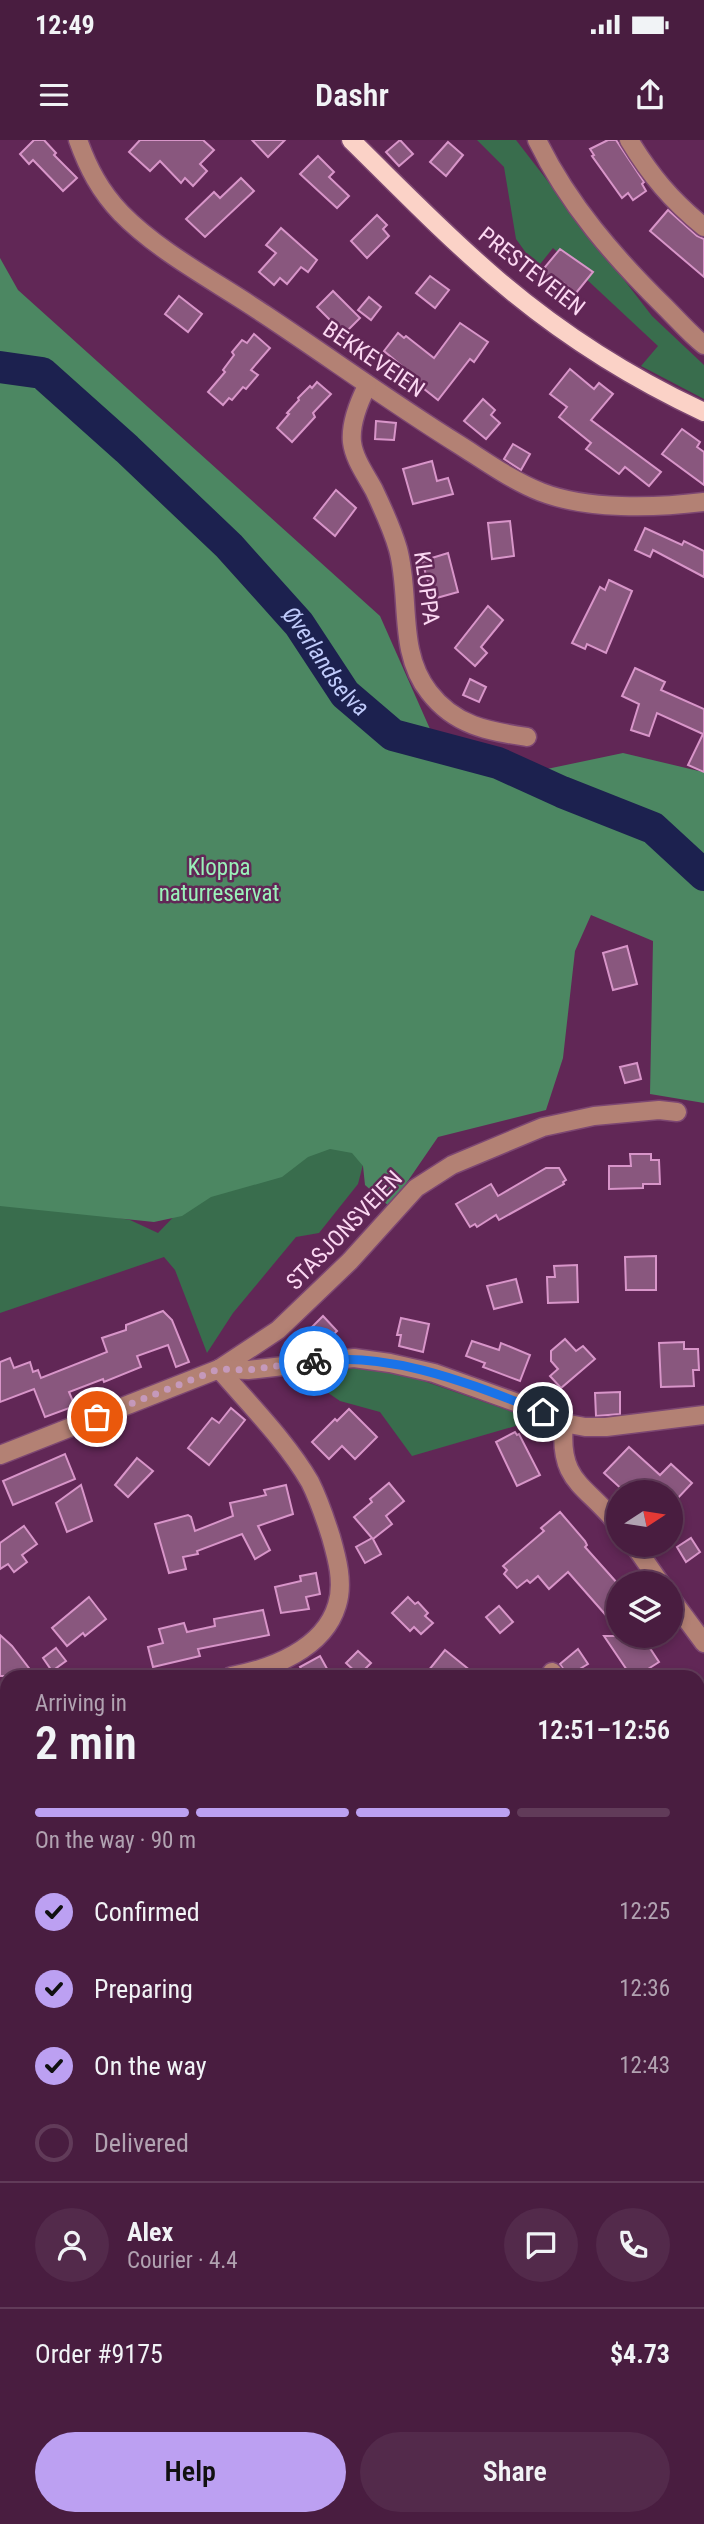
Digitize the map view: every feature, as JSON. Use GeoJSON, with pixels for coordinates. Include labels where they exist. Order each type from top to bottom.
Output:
{"type":"FeatureCollection","features":[{"type":"Feature","properties":{"kind":"main road","name":"PRESTEVEIEN"},"geometry":{"type":"LineString","coordinates":[[351,140],[457,243],[518,296],[557,325],[631,372],[704,412]]}},
{"type":"Feature","properties":{"kind":"street","name":"BEKKEVEIEN"},"geometry":{"type":"LineString","coordinates":[[78,140],[99,187],[121,213],[152,240],[265,314],[367,386],[516,480],[542,492],[578,502],[624,505],[682,505],[704,502]]}},
{"type":"Feature","properties":{"kind":"street"},"geometry":{"type":"LineString","coordinates":[[537,140],[565,190],[599,236],[644,287],[704,345]]}},
{"type":"Feature","properties":{"kind":"street"},"geometry":{"type":"LineString","coordinates":[[629,140],[676,204],[704,227]]}},
{"type":"Feature","properties":{"kind":"street","name":"KLOPPA"},"geometry":{"type":"LineString","coordinates":[[367,386],[356,413],[352,442],[356,457],[390,523],[399,551],[411,659],[416,674],[430,694],[453,715],[472,727],[527,737]]}},
{"type":"Feature","properties":{"kind":"street","name":"STASJONSVEIEN"},"geometry":{"type":"LineString","coordinates":[[0,1455],[219,1369],[278,1330],[341,1270],[416,1188],[452,1165],[543,1127],[594,1115],[659,1110],[677,1112]]}},
{"type":"Feature","properties":{"kind":"street"},"geometry":{"type":"LineString","coordinates":[[219,1369],[248,1370],[355,1358],[434,1373],[543,1412],[564,1423],[585,1427],[606,1427],[704,1415]]}},
{"type":"Feature","properties":{"kind":"street"},"geometry":{"type":"LineString","coordinates":[[219,1369],[309,1480],[323,1510],[339,1575],[337,1605],[324,1629],[309,1646],[279,1661],[250,1670]]}},
{"type":"Feature","properties":{"kind":"street"},"geometry":{"type":"LineString","coordinates":[[564,1423],[562,1444],[566,1466],[577,1482],[606,1512]]}},
{"type":"Feature","properties":{"kind":"street"},"geometry":{"type":"LineString","coordinates":[[683,1615],[704,1643]]}},
{"type":"Feature","properties":{"kind":"green space"},"geometry":{"type":"Polygon","coordinates":[[[477,140],[516,140],[652,316],[704,365],[704,399],[641,366],[658,346],[553,248],[537,268],[516,239],[504,167],[477,140]]]}},
{"type":"Feature","properties":{"kind":"green space","name":"Kloppa naturreservat"},"geometry":{"type":"Polygon","coordinates":[[[0,258],[18,290],[380,616],[430,729],[523,774],[623,753],[703,772],[704,769],[704,1103],[650,1094],[653,941],[591,915],[575,951],[563,1058],[546,1110],[438,1137],[390,1207],[365,1185],[363,1166],[352,1153],[330,1149],[308,1157],[282,1177],[211,1197],[182,1216],[154,1222],[0,1206],[0,258]]]}},
{"type":"Feature","properties":{"kind":"green space"},"geometry":{"type":"Polygon","coordinates":[[[343,1146],[365,1157],[358,1184],[319,1233],[296,1237],[233,1313],[207,1353],[175,1270],[164,1257],[0,1313],[0,1196],[130,1220],[158,1233],[211,1178],[300,1152],[343,1146]]]}},
{"type":"Feature","properties":{"kind":"green space"},"geometry":{"type":"Polygon","coordinates":[[[351,1367],[392,1370],[536,1420],[412,1456],[380,1412],[340,1401],[296,1371],[351,1367]]]}},
{"type":"Feature","properties":{"kind":"building"},"geometry":{"type":"Polygon","coordinates":[[[34,140],[44,140],[56,153],[54,155],[77,178],[63,191],[33,160],[29,164],[20,154],[34,140]]]}},
{"type":"Feature","properties":{"kind":"building"},"geometry":{"type":"Polygon","coordinates":[[[140,140],[203,140],[214,150],[200,164],[207,171],[193,186],[185,178],[181,183],[160,161],[150,171],[129,152],[140,140]]]}},
{"type":"Feature","properties":{"kind":"building"},"geometry":{"type":"Polygon","coordinates":[[[252,140],[285,140],[268,157],[252,140]]]}},
{"type":"Feature","properties":{"kind":"building"},"geometry":{"type":"Polygon","coordinates":[[[400,140],[413,154],[399,166],[386,152],[400,140]]]}},
{"type":"Feature","properties":{"kind":"building"},"geometry":{"type":"Polygon","coordinates":[[[608,140],[616,140],[644,182],[642,184],[646,191],[633,200],[628,193],[622,198],[592,156],[594,155],[590,149],[608,140]]]}},
{"type":"Feature","properties":{"kind":"building"},"geometry":{"type":"Polygon","coordinates":[[[448,142],[463,155],[446,176],[430,162],[448,142]]]}},
{"type":"Feature","properties":{"kind":"building"},"geometry":{"type":"Polygon","coordinates":[[[318,156],[334,172],[329,177],[349,196],[337,208],[300,174],[318,156]]]}},
{"type":"Feature","properties":{"kind":"building"},"geometry":{"type":"Polygon","coordinates":[[[241,178],[254,191],[205,237],[186,219],[214,192],[220,198],[241,178]]]}},
{"type":"Feature","properties":{"kind":"building"},"geometry":{"type":"Polygon","coordinates":[[[668,210],[704,239],[704,277],[650,231],[668,210]]]}},
{"type":"Feature","properties":{"kind":"building"},"geometry":{"type":"Polygon","coordinates":[[[377,215],[387,225],[383,229],[389,236],[367,258],[351,241],[377,215]]]}},
{"type":"Feature","properties":{"kind":"building"},"geometry":{"type":"Polygon","coordinates":[[[281,228],[317,260],[308,272],[301,267],[287,284],[280,278],[274,285],[259,272],[276,253],[266,245],[281,228]]]}},
{"type":"Feature","properties":{"kind":"building"},"geometry":{"type":"Polygon","coordinates":[[[560,249],[593,272],[576,293],[562,282],[559,285],[553,280],[551,282],[540,273],[560,249]]]}},
{"type":"Feature","properties":{"kind":"building"},"geometry":{"type":"Polygon","coordinates":[[[430,276],[449,290],[435,308],[416,293],[430,276]]]}},
{"type":"Feature","properties":{"kind":"building"},"geometry":{"type":"Polygon","coordinates":[[[333,291],[360,318],[344,334],[317,307],[333,291]]]}},
{"type":"Feature","properties":{"kind":"building"},"geometry":{"type":"Polygon","coordinates":[[[179,296],[202,314],[188,332],[165,314],[179,296]]]}},
{"type":"Feature","properties":{"kind":"building"},"geometry":{"type":"Polygon","coordinates":[[[369,297],[381,307],[371,320],[358,310],[369,297]]]}},
{"type":"Feature","properties":{"kind":"building"},"geometry":{"type":"Polygon","coordinates":[[[460,323],[488,342],[474,362],[470,359],[438,400],[401,370],[403,367],[384,351],[398,333],[434,358],[460,323]]]}},
{"type":"Feature","properties":{"kind":"building"},"geometry":{"type":"Polygon","coordinates":[[[254,334],[270,348],[251,370],[258,375],[246,389],[243,387],[232,400],[229,398],[223,405],[208,392],[225,372],[223,370],[234,355],[232,352],[242,340],[247,343],[254,334]]]}},
{"type":"Feature","properties":{"kind":"building"},"geometry":{"type":"Polygon","coordinates":[[[570,369],[594,389],[599,383],[613,394],[591,420],[661,472],[649,486],[625,467],[619,474],[586,449],[591,443],[559,417],[567,407],[550,394],[570,369]]]}},
{"type":"Feature","properties":{"kind":"building"},"geometry":{"type":"Polygon","coordinates":[[[317,382],[331,394],[292,442],[277,428],[298,398],[317,382]]]}},
{"type":"Feature","properties":{"kind":"building"},"geometry":{"type":"Polygon","coordinates":[[[483,399],[495,410],[491,415],[500,423],[486,439],[464,421],[483,399]]]}},
{"type":"Feature","properties":{"kind":"building"},"geometry":{"type":"Polygon","coordinates":[[[376,421],[396,423],[394,440],[375,439],[376,421]]]}},
{"type":"Feature","properties":{"kind":"building"},"geometry":{"type":"Polygon","coordinates":[[[682,429],[700,442],[697,447],[704,452],[704,485],[662,454],[682,429]]]}},
{"type":"Feature","properties":{"kind":"building"},"geometry":{"type":"Polygon","coordinates":[[[513,444],[530,454],[521,470],[504,459],[513,444]]]}},
{"type":"Feature","properties":{"kind":"building"},"geometry":{"type":"Polygon","coordinates":[[[432,461],[437,481],[448,478],[453,494],[413,504],[403,469],[432,461]]]}},
{"type":"Feature","properties":{"kind":"building"},"geometry":{"type":"Polygon","coordinates":[[[336,490],[356,508],[335,536],[314,518],[336,490]]]}},
{"type":"Feature","properties":{"kind":"building"},"geometry":{"type":"Polygon","coordinates":[[[510,521],[514,556],[492,559],[488,523],[510,521]]]}},
{"type":"Feature","properties":{"kind":"building"},"geometry":{"type":"Polygon","coordinates":[[[645,528],[682,545],[684,541],[704,551],[704,577],[653,550],[650,557],[635,550],[645,528]]]}},
{"type":"Feature","properties":{"kind":"building"},"geometry":{"type":"Polygon","coordinates":[[[448,553],[458,592],[433,599],[422,561],[448,553]]]}},
{"type":"Feature","properties":{"kind":"building"},"geometry":{"type":"Polygon","coordinates":[[[609,580],[632,591],[606,653],[587,644],[585,649],[572,643],[600,587],[605,590],[609,580]]]}},
{"type":"Feature","properties":{"kind":"building"},"geometry":{"type":"Polygon","coordinates":[[[488,606],[503,620],[481,647],[487,653],[475,666],[455,648],[488,606]]]}},
{"type":"Feature","properties":{"kind":"building"},"geometry":{"type":"Polygon","coordinates":[[[635,668],[665,682],[661,690],[704,709],[704,772],[688,765],[703,734],[657,713],[649,736],[631,730],[639,704],[622,696],[635,668]]]}},
{"type":"Feature","properties":{"kind":"building"},"geometry":{"type":"Polygon","coordinates":[[[470,679],[486,687],[479,702],[463,695],[470,679]]]}},
{"type":"Feature","properties":{"kind":"building"},"geometry":{"type":"Polygon","coordinates":[[[627,946],[637,984],[613,990],[603,953],[627,946]]]}},
{"type":"Feature","properties":{"kind":"building"},"geometry":{"type":"Polygon","coordinates":[[[637,1063],[641,1079],[625,1083],[620,1067],[637,1063]]]}},
{"type":"Feature","properties":{"kind":"building"},"geometry":{"type":"Polygon","coordinates":[[[630,1154],[651,1154],[651,1160],[659,1160],[660,1184],[643,1184],[643,1188],[609,1189],[609,1166],[631,1166],[630,1154]]]}},
{"type":"Feature","properties":{"kind":"building"},"geometry":{"type":"Polygon","coordinates":[[[546,1168],[559,1168],[566,1180],[564,1184],[499,1220],[496,1215],[477,1227],[475,1224],[470,1227],[456,1204],[491,1184],[498,1196],[546,1168]]]}},
{"type":"Feature","properties":{"kind":"building"},"geometry":{"type":"Polygon","coordinates":[[[656,1256],[656,1290],[626,1290],[625,1257],[656,1256]]]}},
{"type":"Feature","properties":{"kind":"building"},"geometry":{"type":"Polygon","coordinates":[[[577,1265],[578,1302],[548,1303],[547,1277],[555,1277],[554,1266],[577,1265]]]}},
{"type":"Feature","properties":{"kind":"building"},"geometry":{"type":"Polygon","coordinates":[[[516,1279],[522,1302],[494,1309],[487,1286],[516,1279]]]}},
{"type":"Feature","properties":{"kind":"building"},"geometry":{"type":"Polygon","coordinates":[[[163,1311],[172,1320],[189,1362],[176,1367],[168,1345],[137,1356],[141,1367],[69,1392],[75,1406],[45,1417],[34,1389],[0,1402],[0,1362],[10,1358],[14,1368],[30,1362],[33,1372],[38,1370],[41,1378],[107,1352],[102,1338],[126,1330],[126,1325],[163,1311]]]}},
{"type":"Feature","properties":{"kind":"building"},"geometry":{"type":"Polygon","coordinates":[[[323,1316],[337,1331],[325,1343],[310,1329],[323,1316]]]}},
{"type":"Feature","properties":{"kind":"building"},"geometry":{"type":"Polygon","coordinates":[[[401,1318],[429,1324],[423,1352],[399,1346],[401,1335],[397,1335],[401,1318]]]}},
{"type":"Feature","properties":{"kind":"building"},"geometry":{"type":"Polygon","coordinates":[[[565,1339],[576,1351],[583,1346],[595,1359],[561,1388],[550,1376],[558,1369],[551,1361],[551,1351],[565,1339]]]}},
{"type":"Feature","properties":{"kind":"building"},"geometry":{"type":"Polygon","coordinates":[[[472,1341],[499,1350],[501,1343],[530,1355],[520,1381],[483,1367],[485,1363],[466,1356],[472,1341]]]}},
{"type":"Feature","properties":{"kind":"building"},"geometry":{"type":"Polygon","coordinates":[[[684,1342],[684,1349],[698,1349],[699,1370],[693,1370],[694,1386],[661,1387],[659,1343],[684,1342]]]}},
{"type":"Feature","properties":{"kind":"building"},"geometry":{"type":"Polygon","coordinates":[[[620,1392],[620,1414],[596,1416],[595,1393],[620,1392]]]}},
{"type":"Feature","properties":{"kind":"building"},"geometry":{"type":"Polygon","coordinates":[[[231,1408],[245,1420],[209,1465],[188,1448],[212,1418],[219,1423],[231,1408]]]}},
{"type":"Feature","properties":{"kind":"building"},"geometry":{"type":"Polygon","coordinates":[[[349,1409],[377,1437],[355,1459],[342,1446],[329,1459],[312,1442],[349,1409]]]}},
{"type":"Feature","properties":{"kind":"building"},"geometry":{"type":"Polygon","coordinates":[[[515,1432],[519,1434],[540,1475],[517,1486],[496,1442],[515,1432]]]}},
{"type":"Feature","properties":{"kind":"building"},"geometry":{"type":"Polygon","coordinates":[[[629,1447],[660,1475],[671,1464],[692,1483],[683,1493],[683,1480],[612,1480],[604,1473],[629,1447]]]}},
{"type":"Feature","properties":{"kind":"building"},"geometry":{"type":"Polygon","coordinates":[[[65,1454],[75,1479],[13,1505],[3,1481],[65,1454]]]}},
{"type":"Feature","properties":{"kind":"building"},"geometry":{"type":"Polygon","coordinates":[[[137,1458],[153,1471],[128,1497],[115,1485],[137,1458]]]}},
{"type":"Feature","properties":{"kind":"building"},"geometry":{"type":"Polygon","coordinates":[[[389,1483],[404,1501],[386,1516],[392,1524],[373,1539],[381,1554],[365,1563],[356,1547],[372,1538],[354,1517],[389,1483]]]}},
{"type":"Feature","properties":{"kind":"building"},"geometry":{"type":"Polygon","coordinates":[[[81,1485],[92,1521],[67,1532],[56,1503],[81,1485]]]}},
{"type":"Feature","properties":{"kind":"building"},"geometry":{"type":"Polygon","coordinates":[[[286,1485],[293,1514],[258,1526],[270,1550],[255,1559],[242,1534],[197,1551],[198,1554],[183,1557],[186,1569],[169,1573],[155,1524],[188,1515],[195,1531],[233,1516],[230,1503],[266,1495],[264,1490],[286,1485]]]}},
{"type":"Feature","properties":{"kind":"building"},"geometry":{"type":"Polygon","coordinates":[[[560,1512],[585,1541],[585,1547],[606,1571],[606,1615],[568,1572],[549,1589],[538,1576],[530,1583],[527,1580],[517,1588],[504,1574],[507,1570],[503,1566],[544,1531],[541,1528],[560,1512]]]}},
{"type":"Feature","properties":{"kind":"building"},"geometry":{"type":"Polygon","coordinates":[[[24,1526],[37,1544],[22,1555],[27,1562],[14,1572],[8,1564],[0,1569],[0,1543],[24,1526]]]}},
{"type":"Feature","properties":{"kind":"building"},"geometry":{"type":"Polygon","coordinates":[[[691,1538],[700,1552],[686,1562],[683,1557],[683,1543],[691,1538]]]}},
{"type":"Feature","properties":{"kind":"building"},"geometry":{"type":"Polygon","coordinates":[[[316,1573],[320,1594],[306,1597],[309,1609],[281,1613],[275,1587],[301,1581],[300,1576],[316,1573]]]}},
{"type":"Feature","properties":{"kind":"building"},"geometry":{"type":"Polygon","coordinates":[[[89,1597],[106,1619],[67,1646],[52,1628],[89,1597]]]}},
{"type":"Feature","properties":{"kind":"building"},"geometry":{"type":"Polygon","coordinates":[[[408,1597],[415,1604],[418,1602],[428,1613],[425,1616],[433,1623],[421,1634],[414,1627],[410,1631],[392,1613],[408,1597]]]}},
{"type":"Feature","properties":{"kind":"building"},"geometry":{"type":"Polygon","coordinates":[[[499,1606],[513,1622],[500,1633],[486,1617],[499,1606]]]}},
{"type":"Feature","properties":{"kind":"building"},"geometry":{"type":"Polygon","coordinates":[[[263,1610],[269,1635],[198,1649],[200,1656],[153,1667],[148,1647],[163,1643],[159,1629],[184,1623],[187,1632],[215,1626],[214,1619],[263,1610]]]}},
{"type":"Feature","properties":{"kind":"building"},"geometry":{"type":"Polygon","coordinates":[[[0,1635],[30,1670],[0,1670],[0,1635]]]}},
{"type":"Feature","properties":{"kind":"building"},"geometry":{"type":"Polygon","coordinates":[[[56,1648],[66,1661],[51,1670],[43,1658],[56,1648]]]}},
{"type":"Feature","properties":{"kind":"building"},"geometry":{"type":"Polygon","coordinates":[[[612,1648],[650,1648],[659,1662],[646,1670],[627,1670],[612,1648]]]}},
{"type":"Feature","properties":{"kind":"building"},"geometry":{"type":"Polygon","coordinates":[[[578,1649],[588,1664],[578,1670],[564,1670],[560,1664],[578,1649]]]}},
{"type":"Feature","properties":{"kind":"building"},"geometry":{"type":"Polygon","coordinates":[[[445,1650],[470,1670],[429,1670],[445,1650]]]}},
{"type":"Feature","properties":{"kind":"building"},"geometry":{"type":"Polygon","coordinates":[[[358,1651],[371,1663],[364,1670],[354,1670],[346,1663],[358,1651]]]}},
{"type":"Feature","properties":{"kind":"building"},"geometry":{"type":"Polygon","coordinates":[[[320,1656],[328,1670],[302,1670],[300,1667],[320,1656]]]}},
{"type":"Feature","properties":{"kind":"waterway","name":"Øverlandselva"},"geometry":{"type":"LineString","coordinates":[[0,367],[42,373],[127,449],[229,546],[299,624],[345,694],[393,735],[498,763],[653,828],[704,875]]}},
{"type":"Feature","properties":{"kind":"way so far"},"geometry":{"type":"LineString","coordinates":[[97,1417],[219,1369],[248,1370],[314,1361]]}},
{"type":"Feature","properties":{"kind":"route"},"geometry":{"type":"LineString","coordinates":[[314,1361],[355,1358],[390,1363],[434,1373],[543,1412]]}}]}
